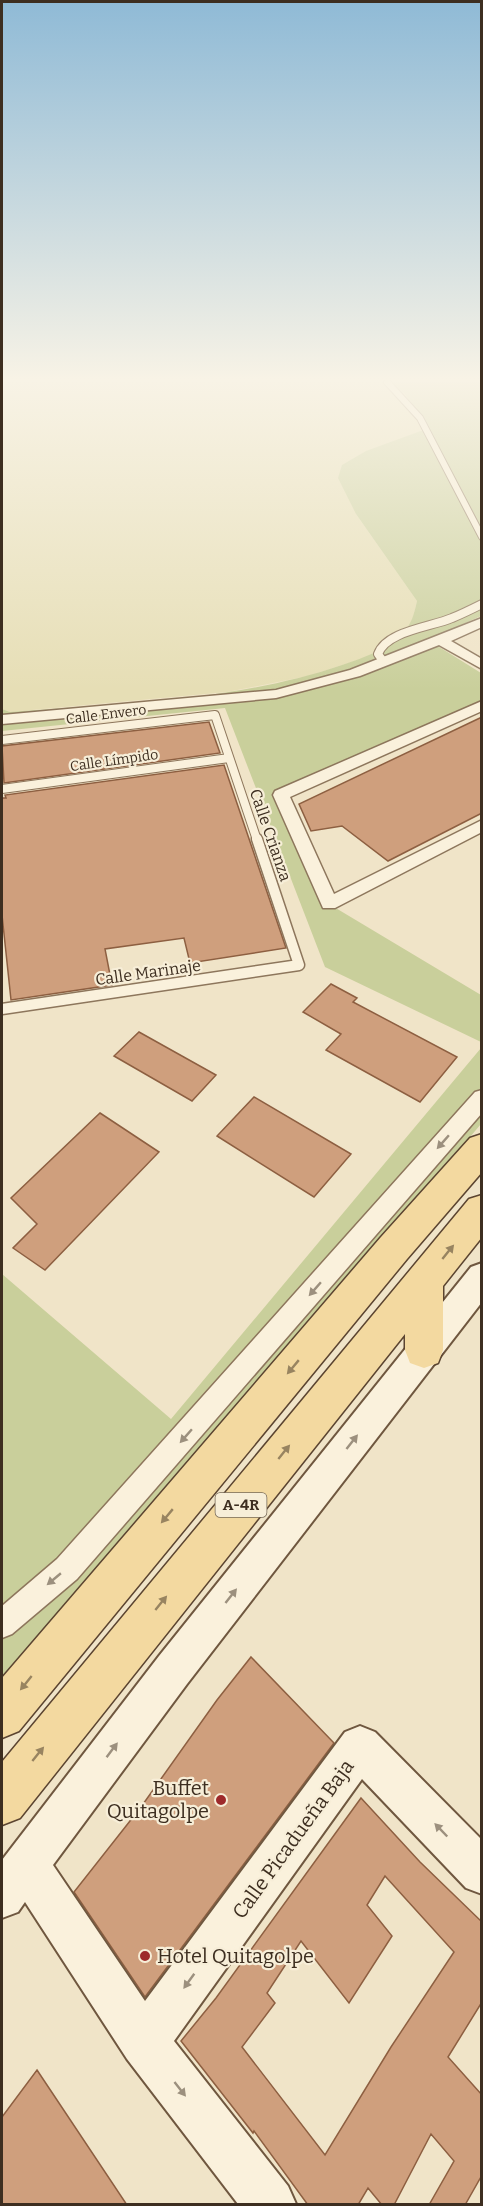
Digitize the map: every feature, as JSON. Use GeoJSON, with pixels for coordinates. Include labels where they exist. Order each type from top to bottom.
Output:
{"type":"FeatureCollection","features":[{"type":"Feature","properties":{"kind":"main road","name":"A-4R"},"geometry":{"type":"LineString","coordinates":[[2,1714],[394,1248],[482,1148]]}},
{"type":"Feature","properties":{"kind":"main road","name":"A-4R"},"geometry":{"type":"LineString","coordinates":[[2,1800],[482,1210]]}},
{"type":"Feature","properties":{"kind":"main road"},"geometry":{"type":"LineString","coordinates":[[424,1281],[424,1350]]}},
{"type":"Feature","properties":{"kind":"street"},"geometry":{"type":"LineString","coordinates":[[2,720],[276,694],[314,686],[440,640],[482,622]]}},
{"type":"Feature","properties":{"kind":"street"},"geometry":{"type":"LineString","coordinates":[[440,640],[482,665]]}},
{"type":"Feature","properties":{"kind":"street"},"geometry":{"type":"LineString","coordinates":[[482,705],[281,795],[329,904],[482,825]]}},
{"type":"Feature","properties":{"kind":"street"},"geometry":{"type":"LineString","coordinates":[[2,1624],[67,1569],[482,1098]]}},
{"type":"Feature","properties":{"kind":"street"},"geometry":{"type":"LineString","coordinates":[[270,2205],[144,2042],[14,1880],[173,1670],[482,1277]]}},
{"type":"Feature","properties":{"kind":"street","name":"Calle Picadueña Baja"},"geometry":{"type":"LineString","coordinates":[[144,2042],[360,1747],[482,1872]]}},
{"type":"Feature","properties":{"kind":"lane"},"geometry":{"type":"LineString","coordinates":[[455,485],[482,537]]}},
{"type":"Feature","properties":{"kind":"lane"},"geometry":{"type":"LineString","coordinates":[[383,661],[378,654],[381,646],[395,637],[451,619],[482,604]]}},
{"type":"Feature","properties":{"kind":"lane","name":"Calle Envero"},"geometry":{"type":"LineString","coordinates":[[2,740],[215,715]]}},
{"type":"Feature","properties":{"kind":"lane","name":"Calle Crianza"},"geometry":{"type":"LineString","coordinates":[[215,715],[299,965]]}},
{"type":"Feature","properties":{"kind":"lane","name":"Calle Límpido"},"geometry":{"type":"LineString","coordinates":[[2,789],[229,758]]}},
{"type":"Feature","properties":{"kind":"lane","name":"Calle Marinaje"},"geometry":{"type":"LineString","coordinates":[[2,1010],[299,965]]}},
{"type":"Feature","properties":{"kind":"shaded area"},"geometry":{"type":"Polygon","coordinates":[[[2,485],[375,485],[356,514],[417,601],[412,622],[401,635],[370,656],[308,676],[227,692],[10,712],[2,709],[2,485]]]}},
{"type":"Feature","properties":{"kind":"green space"},"geometry":{"type":"Polygon","coordinates":[[[341,485],[481,485],[481,616],[428,640],[481,673],[481,705],[281,795],[329,904],[481,995],[481,1042],[325,967],[225,708],[2,731],[2,709],[10,712],[136,703],[220,693],[302,677],[342,665],[382,649],[396,640],[405,630],[414,615],[417,601],[356,514],[341,485]]]}},
{"type":"Feature","properties":{"kind":"green space"},"geometry":{"type":"Polygon","coordinates":[[[481,1048],[481,1124],[2,1688],[2,1274],[171,1419],[481,1048]]]}},
{"type":"Feature","properties":{"kind":"building"},"geometry":{"type":"Polygon","coordinates":[[[482,717],[482,813],[388,861],[342,826],[311,831],[299,804],[482,717]]]}},
{"type":"Feature","properties":{"kind":"building"},"geometry":{"type":"Polygon","coordinates":[[[209,722],[220,753],[4,783],[2,746],[209,722]]]}},
{"type":"Feature","properties":{"kind":"building"},"geometry":{"type":"Polygon","coordinates":[[[224,765],[286,948],[190,963],[184,938],[105,949],[112,985],[11,1000],[2,915],[2,798],[6,798],[5,795],[224,765]]]}},
{"type":"Feature","properties":{"kind":"building"},"geometry":{"type":"Polygon","coordinates":[[[331,984],[357,998],[353,1002],[457,1057],[420,1102],[326,1050],[341,1034],[303,1012],[331,984]]]}},
{"type":"Feature","properties":{"kind":"building"},"geometry":{"type":"Polygon","coordinates":[[[139,1032],[216,1075],[192,1101],[114,1056],[139,1032]]]}},
{"type":"Feature","properties":{"kind":"building"},"geometry":{"type":"Polygon","coordinates":[[[254,1097],[351,1154],[314,1197],[217,1136],[254,1097]]]}},
{"type":"Feature","properties":{"kind":"building"},"geometry":{"type":"Polygon","coordinates":[[[100,1113],[159,1152],[45,1270],[13,1248],[37,1224],[11,1198],[100,1113]]]}},
{"type":"Feature","properties":{"kind":"building"},"geometry":{"type":"Polygon","coordinates":[[[251,1657],[334,1743],[145,1997],[74,1892],[141,1807],[217,1700],[251,1657]]]}},
{"type":"Feature","properties":{"kind":"building"},"geometry":{"type":"Polygon","coordinates":[[[361,1798],[420,1862],[482,1922],[482,2002],[448,2057],[482,2095],[482,2175],[465,2205],[429,2205],[454,2161],[431,2134],[394,2205],[382,2205],[368,2188],[358,2205],[308,2205],[254,2131],[253,2133],[181,2041],[216,1998],[361,1798]],[[385,1876],[367,1905],[392,1936],[349,2003],[301,1941],[267,1993],[275,2003],[242,2047],[325,2155],[391,2047],[454,1952],[385,1876]]]}},
{"type":"Feature","properties":{"kind":"building"},"geometry":{"type":"Polygon","coordinates":[[[37,2070],[127,2205],[2,2205],[2,2117],[37,2070]]]}},
{"type":"Feature","properties":{"kind":"place","name":"Buffet Quitagolpe"},"geometry":{"type":"Point","coordinates":[221,1800]}},
{"type":"Feature","properties":{"kind":"place","name":"Hotel Quitagolpe"},"geometry":{"type":"Point","coordinates":[145,1956]}}]}
